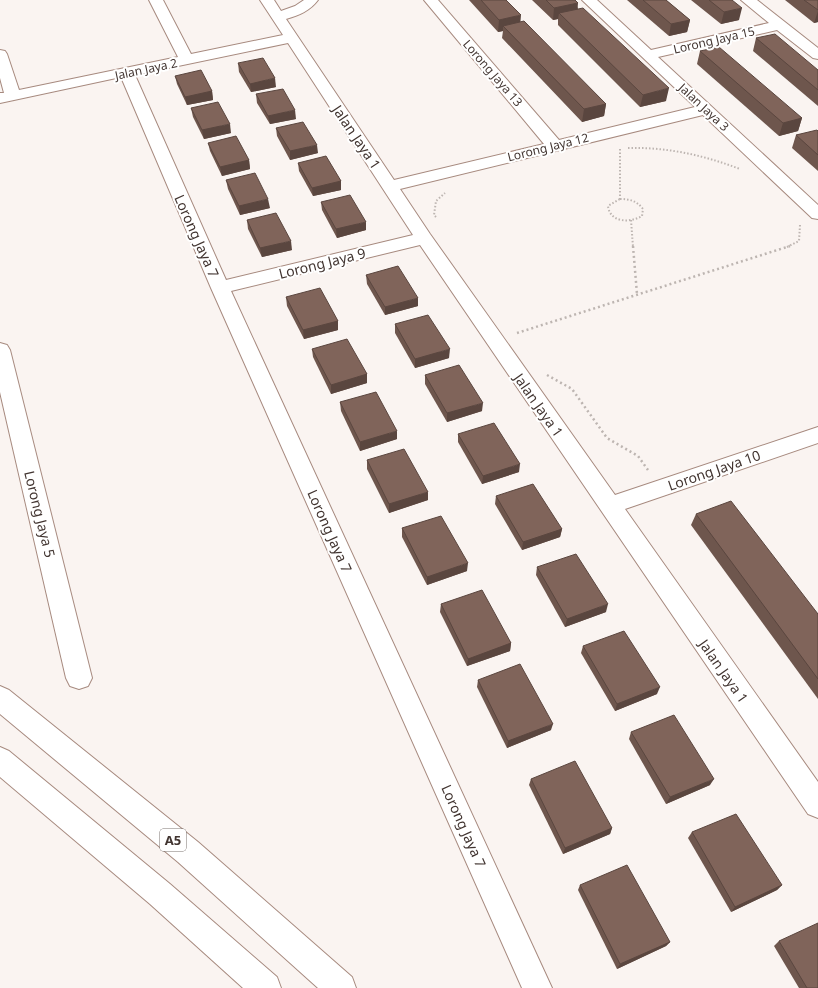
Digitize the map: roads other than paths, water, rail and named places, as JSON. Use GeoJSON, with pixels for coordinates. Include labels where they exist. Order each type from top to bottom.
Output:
{"type":"FeatureCollection","features":[{"type":"Feature","properties":{"kind":"main road"},"geometry":{"type":"LineString","coordinates":[[156,0],[187,60]]}},
{"type":"Feature","properties":{"kind":"main road","name":"Jalan Jaya 1"},"geometry":{"type":"LineString","coordinates":[[267,0],[424,238],[818,805]]}},
{"type":"Feature","properties":{"kind":"main road"},"geometry":{"type":"LineString","coordinates":[[278,17],[299,10],[306,6],[311,0]]}},
{"type":"Feature","properties":{"kind":"main road","name":"Lorong Jaya 13"},"geometry":{"type":"LineString","coordinates":[[431,0],[555,146]]}},
{"type":"Feature","properties":{"kind":"main road","name":"Jalan Jaya 3"},"geometry":{"type":"LineString","coordinates":[[590,0],[818,214]]}},
{"type":"Feature","properties":{"kind":"main road"},"geometry":{"type":"LineString","coordinates":[[748,0],[818,55]]}},
{"type":"Feature","properties":{"kind":"main road","name":"Lorong Jaya 15"},"geometry":{"type":"LineString","coordinates":[[648,55],[779,24]]}},
{"type":"Feature","properties":{"kind":"main road","name":"Jalan Jaya 2"},"geometry":{"type":"LineString","coordinates":[[6,97],[291,38]]}},
{"type":"Feature","properties":{"kind":"main road"},"geometry":{"type":"LineString","coordinates":[[0,54],[6,97]]}},
{"type":"Feature","properties":{"kind":"main road","name":"Lorong Jaya 7"},"geometry":{"type":"LineString","coordinates":[[126,73],[220,288],[537,988]]}},
{"type":"Feature","properties":{"kind":"main road","name":"Lorong Jaya 12"},"geometry":{"type":"LineString","coordinates":[[390,186],[707,109]]}},
{"type":"Feature","properties":{"kind":"main road","name":"Lorong Jaya 9"},"geometry":{"type":"LineString","coordinates":[[220,288],[424,238]]}},
{"type":"Feature","properties":{"kind":"main road","name":"Lorong Jaya 5"},"geometry":{"type":"LineString","coordinates":[[0,350],[79,678]]}},
{"type":"Feature","properties":{"kind":"main road","name":"Lorong Jaya 10"},"geometry":{"type":"LineString","coordinates":[[609,506],[817,437]]}},
{"type":"Feature","properties":{"kind":"main road","name":"A5"},"geometry":{"type":"LineString","coordinates":[[0,698],[188,852],[341,988]]}},
{"type":"Feature","properties":{"kind":"main road"},"geometry":{"type":"LineString","coordinates":[[0,760],[160,894],[266,988]]}}]}
